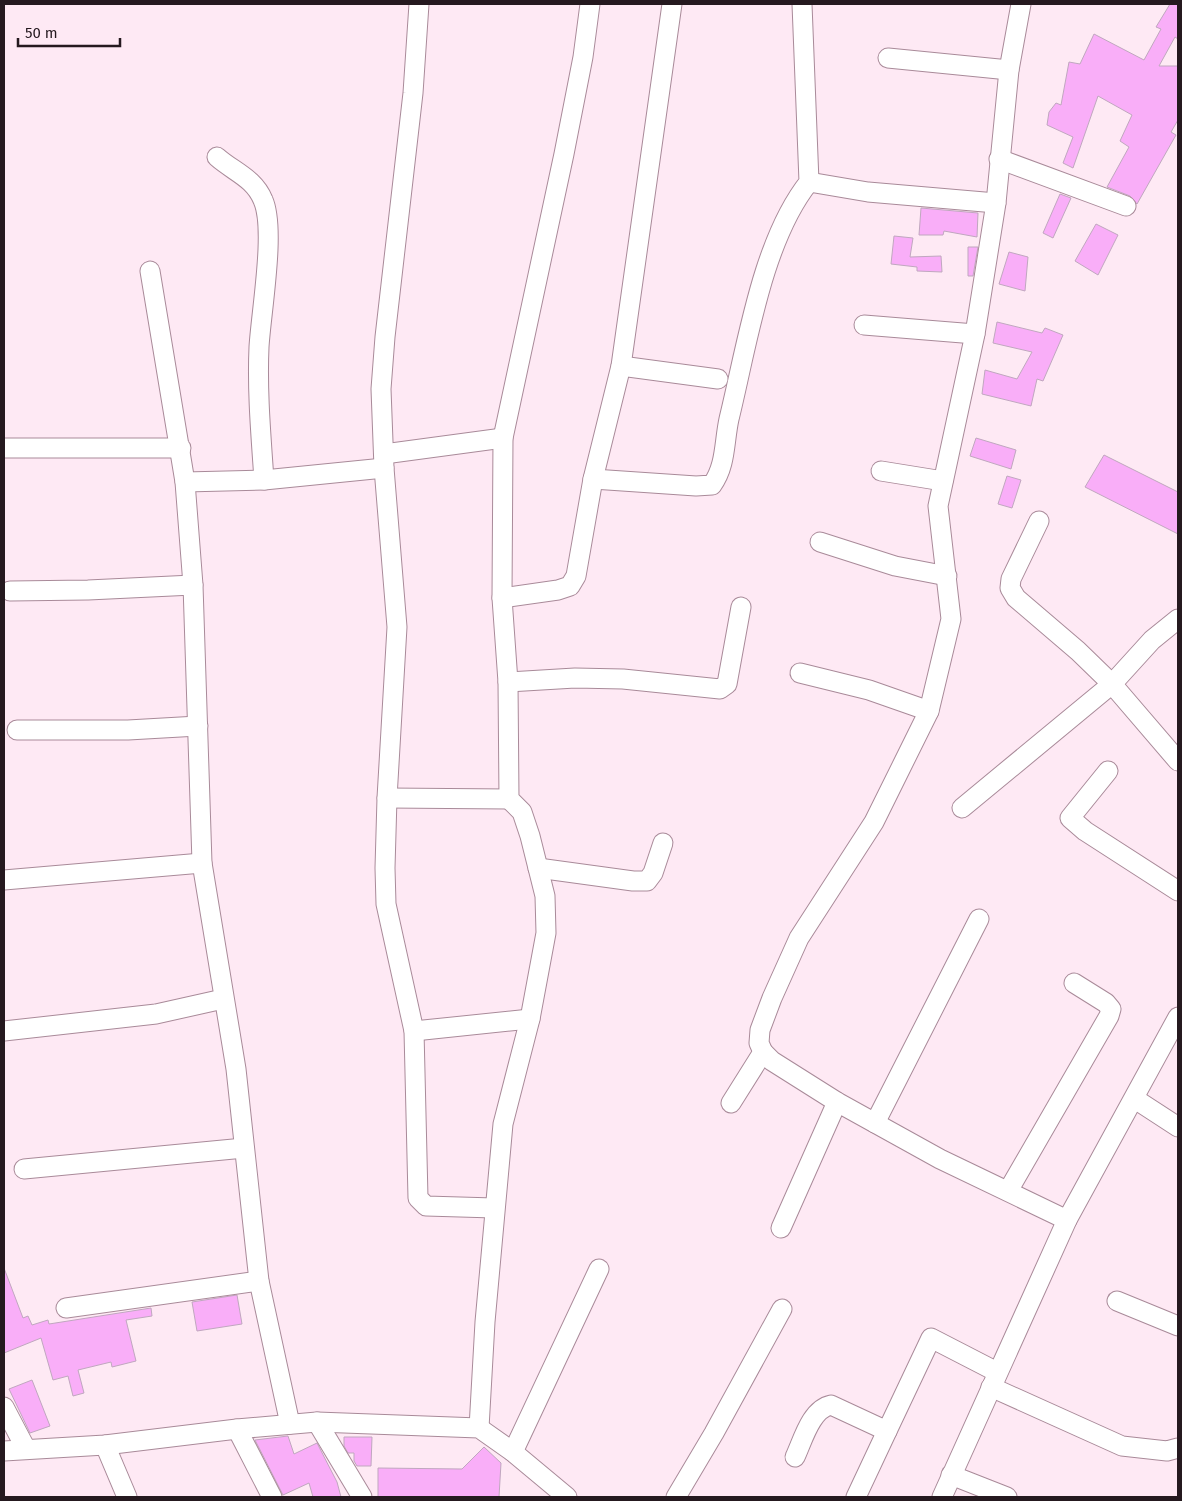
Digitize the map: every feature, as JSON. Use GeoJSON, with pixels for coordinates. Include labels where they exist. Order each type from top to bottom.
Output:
{"type":"FeatureCollection","features":[{"type":"Feature","properties":{"kind":"street"},"geometry":{"type":"LineString","coordinates":[[419,4],[413,94],[385,338],[381,389],[384,461],[397,628],[387,798],[386,904],[414,1032],[418,1198],[426,1206],[494,1208]]}},
{"type":"Feature","properties":{"kind":"street"},"geometry":{"type":"LineString","coordinates":[[479,1428],[494,1208],[503,1124],[530,1019],[546,933],[545,896],[538,868],[522,812],[509,799],[508,682],[502,598],[503,438],[564,154],[583,57],[590,4]]}},
{"type":"Feature","properties":{"kind":"street"},"geometry":{"type":"LineString","coordinates":[[502,598],[558,590],[570,586],[576,576],[593,479],[621,366],[672,4]]}},
{"type":"Feature","properties":{"kind":"street"},"geometry":{"type":"LineString","coordinates":[[593,479],[696,486],[712,485],[720,474],[727,430],[770,258],[793,201],[809,182],[802,4]]}},
{"type":"Feature","properties":{"kind":"street"},"geometry":{"type":"LineString","coordinates":[[1021,4],[1009,70],[996,202],[975,334],[938,506],[947,576],[950,619],[929,711],[874,822],[800,938],[772,998],[760,1030],[759,1043],[763,1052],[772,1061],[837,1102],[940,1159],[1067,1220]]}},
{"type":"Feature","properties":{"kind":"street"},"geometry":{"type":"LineString","coordinates":[[888,58],[1009,70]]}},
{"type":"Feature","properties":{"kind":"street"},"geometry":{"type":"LineString","coordinates":[[217,157],[232,170],[255,184],[264,202],[268,227],[259,348],[259,396],[264,480]]}},
{"type":"Feature","properties":{"kind":"street"},"geometry":{"type":"LineString","coordinates":[[999,159],[1126,206]]}},
{"type":"Feature","properties":{"kind":"street"},"geometry":{"type":"LineString","coordinates":[[809,182],[868,192],[996,202]]}},
{"type":"Feature","properties":{"kind":"street"},"geometry":{"type":"LineString","coordinates":[[150,272],[181,448],[185,482],[193,585],[202,863],[236,1069],[259,1281],[290,1424]]}},
{"type":"Feature","properties":{"kind":"street"},"geometry":{"type":"LineString","coordinates":[[864,325],[975,334]]}},
{"type":"Feature","properties":{"kind":"street"},"geometry":{"type":"LineString","coordinates":[[621,366],[718,378]]}},
{"type":"Feature","properties":{"kind":"street"},"geometry":{"type":"LineString","coordinates":[[185,482],[264,480],[384,461],[503,438]]}},
{"type":"Feature","properties":{"kind":"street"},"geometry":{"type":"LineString","coordinates":[[4,448],[181,448]]}},
{"type":"Feature","properties":{"kind":"street"},"geometry":{"type":"LineString","coordinates":[[882,471],[943,481]]}},
{"type":"Feature","properties":{"kind":"street"},"geometry":{"type":"LineString","coordinates":[[1038,521],[1011,579],[1010,588],[1016,598],[1078,651],[1112,684],[1178,761]]}},
{"type":"Feature","properties":{"kind":"street"},"geometry":{"type":"LineString","coordinates":[[820,542],[895,566],[947,576]]}},
{"type":"Feature","properties":{"kind":"street"},"geometry":{"type":"LineString","coordinates":[[10,591],[88,590],[193,585]]}},
{"type":"Feature","properties":{"kind":"street"},"geometry":{"type":"LineString","coordinates":[[508,682],[575,678],[623,679],[720,689],[727,684],[741,607]]}},
{"type":"Feature","properties":{"kind":"street"},"geometry":{"type":"LineString","coordinates":[[962,808],[1112,684],[1152,640],[1178,619]]}},
{"type":"Feature","properties":{"kind":"street"},"geometry":{"type":"LineString","coordinates":[[800,673],[869,690],[929,711]]}},
{"type":"Feature","properties":{"kind":"street"},"geometry":{"type":"LineString","coordinates":[[17,730],[128,730],[198,726]]}},
{"type":"Feature","properties":{"kind":"street"},"geometry":{"type":"LineString","coordinates":[[1108,771],[1070,818],[1085,831],[1178,891]]}},
{"type":"Feature","properties":{"kind":"street"},"geometry":{"type":"LineString","coordinates":[[387,798],[509,799]]}},
{"type":"Feature","properties":{"kind":"street"},"geometry":{"type":"LineString","coordinates":[[538,868],[633,881],[647,881],[652,873],[663,843]]}},
{"type":"Feature","properties":{"kind":"street"},"geometry":{"type":"LineString","coordinates":[[4,880],[202,863]]}},
{"type":"Feature","properties":{"kind":"street"},"geometry":{"type":"LineString","coordinates":[[875,1123],[979,919]]}},
{"type":"Feature","properties":{"kind":"street"},"geometry":{"type":"LineString","coordinates":[[1008,1191],[1112,1009],[1106,1003],[1074,983]]}},
{"type":"Feature","properties":{"kind":"street"},"geometry":{"type":"LineString","coordinates":[[4,1031],[156,1014],[223,999]]}},
{"type":"Feature","properties":{"kind":"street"},"geometry":{"type":"LineString","coordinates":[[942,1497],[1067,1220],[1135,1099],[1178,1017]]}},
{"type":"Feature","properties":{"kind":"street"},"geometry":{"type":"LineString","coordinates":[[414,1032],[530,1019]]}},
{"type":"Feature","properties":{"kind":"street"},"geometry":{"type":"LineString","coordinates":[[731,1103],[763,1052]]}},
{"type":"Feature","properties":{"kind":"street"},"geometry":{"type":"LineString","coordinates":[[1135,1099],[1178,1127]]}},
{"type":"Feature","properties":{"kind":"street"},"geometry":{"type":"LineString","coordinates":[[781,1228],[837,1102]]}},
{"type":"Feature","properties":{"kind":"street"},"geometry":{"type":"LineString","coordinates":[[24,1169],[244,1148]]}},
{"type":"Feature","properties":{"kind":"street"},"geometry":{"type":"LineString","coordinates":[[513,1452],[599,1269]]}},
{"type":"Feature","properties":{"kind":"street"},"geometry":{"type":"LineString","coordinates":[[66,1308],[259,1281]]}},
{"type":"Feature","properties":{"kind":"street"},"geometry":{"type":"LineString","coordinates":[[1117,1301],[1178,1326]]}},
{"type":"Feature","properties":{"kind":"street"},"geometry":{"type":"LineString","coordinates":[[676,1497],[714,1433],[782,1309]]}},
{"type":"Feature","properties":{"kind":"street"},"geometry":{"type":"LineString","coordinates":[[856,1497],[931,1338],[994,1380],[1122,1446],[1167,1450],[1178,1448]]}},
{"type":"Feature","properties":{"kind":"street"},"geometry":{"type":"LineString","coordinates":[[795,1457],[816,1413],[823,1407],[831,1405],[887,1431]]}},
{"type":"Feature","properties":{"kind":"street"},"geometry":{"type":"LineString","coordinates":[[4,1407],[26,1449]]}},
{"type":"Feature","properties":{"kind":"street"},"geometry":{"type":"LineString","coordinates":[[317,1422],[362,1497]]}},
{"type":"Feature","properties":{"kind":"street"},"geometry":{"type":"LineString","coordinates":[[4,1451],[105,1445],[237,1429],[317,1422],[479,1428],[513,1452],[567,1497]]}},
{"type":"Feature","properties":{"kind":"street"},"geometry":{"type":"LineString","coordinates":[[237,1429],[272,1497]]}},
{"type":"Feature","properties":{"kind":"street"},"geometry":{"type":"LineString","coordinates":[[105,1445],[127,1497]]}},
{"type":"Feature","properties":{"kind":"street"},"geometry":{"type":"LineString","coordinates":[[951,1475],[1007,1497]]}},
{"type":"Feature","properties":{"kind":"building"},"geometry":{"type":"Polygon","coordinates":[[[1170,4],[1178,4],[1178,39],[1175,37],[1159,66],[1178,66],[1178,120],[1171,132],[1176,135],[1137,204],[1130,196],[1107,187],[1129,147],[1120,141],[1132,115],[1098,96],[1073,168],[1063,163],[1073,137],[1047,125],[1049,112],[1056,103],[1061,105],[1069,62],[1080,64],[1094,34],[1144,60],[1161,29],[1156,27],[1170,4]]]}},
{"type":"Feature","properties":{"kind":"building"},"geometry":{"type":"Polygon","coordinates":[[[1060,194],[1071,198],[1053,238],[1043,233],[1060,194]]]}},
{"type":"Feature","properties":{"kind":"building"},"geometry":{"type":"Polygon","coordinates":[[[921,208],[978,213],[977,237],[944,231],[943,235],[919,235],[921,208]]]}},
{"type":"Feature","properties":{"kind":"building"},"geometry":{"type":"Polygon","coordinates":[[[1096,224],[1118,235],[1098,275],[1075,261],[1096,224]]]}},
{"type":"Feature","properties":{"kind":"building"},"geometry":{"type":"Polygon","coordinates":[[[894,236],[913,238],[910,257],[941,256],[942,272],[917,271],[917,267],[891,264],[894,236]]]}},
{"type":"Feature","properties":{"kind":"building"},"geometry":{"type":"Polygon","coordinates":[[[968,247],[978,247],[973,276],[968,276],[968,247]]]}},
{"type":"Feature","properties":{"kind":"building"},"geometry":{"type":"Polygon","coordinates":[[[1009,252],[1028,257],[1025,291],[999,284],[1009,252]]]}},
{"type":"Feature","properties":{"kind":"building"},"geometry":{"type":"Polygon","coordinates":[[[997,322],[1042,333],[1045,328],[1063,335],[1043,381],[1037,379],[1031,406],[982,394],[985,370],[1017,379],[1032,352],[993,343],[997,322]]]}},
{"type":"Feature","properties":{"kind":"building"},"geometry":{"type":"Polygon","coordinates":[[[976,438],[1016,450],[1011,469],[970,456],[976,438]]]}},
{"type":"Feature","properties":{"kind":"building"},"geometry":{"type":"Polygon","coordinates":[[[1104,455],[1178,492],[1178,534],[1085,487],[1104,455]]]}},
{"type":"Feature","properties":{"kind":"building"},"geometry":{"type":"Polygon","coordinates":[[[1007,476],[1021,480],[1012,508],[998,504],[1007,476]]]}},
{"type":"Feature","properties":{"kind":"building"},"geometry":{"type":"Polygon","coordinates":[[[4,1268],[23,1318],[28,1316],[32,1325],[48,1320],[49,1324],[151,1308],[152,1316],[126,1320],[136,1361],[112,1367],[111,1362],[78,1370],[84,1393],[73,1396],[68,1376],[53,1380],[41,1338],[4,1353],[4,1268]]]}},
{"type":"Feature","properties":{"kind":"building"},"geometry":{"type":"Polygon","coordinates":[[[237,1295],[242,1324],[197,1331],[192,1302],[237,1295]]]}},
{"type":"Feature","properties":{"kind":"building"},"geometry":{"type":"Polygon","coordinates":[[[32,1380],[50,1426],[30,1433],[9,1389],[32,1380]]]}},
{"type":"Feature","properties":{"kind":"building"},"geometry":{"type":"Polygon","coordinates":[[[288,1436],[294,1454],[317,1443],[337,1482],[341,1497],[313,1497],[309,1483],[283,1495],[255,1440],[288,1436]]]}},
{"type":"Feature","properties":{"kind":"building"},"geometry":{"type":"Polygon","coordinates":[[[344,1437],[372,1437],[371,1466],[357,1466],[354,1461],[354,1453],[348,1453],[344,1446],[344,1437]]]}},
{"type":"Feature","properties":{"kind":"building"},"geometry":{"type":"Polygon","coordinates":[[[484,1447],[501,1463],[499,1497],[378,1497],[378,1468],[462,1469],[484,1447]]]}}]}
